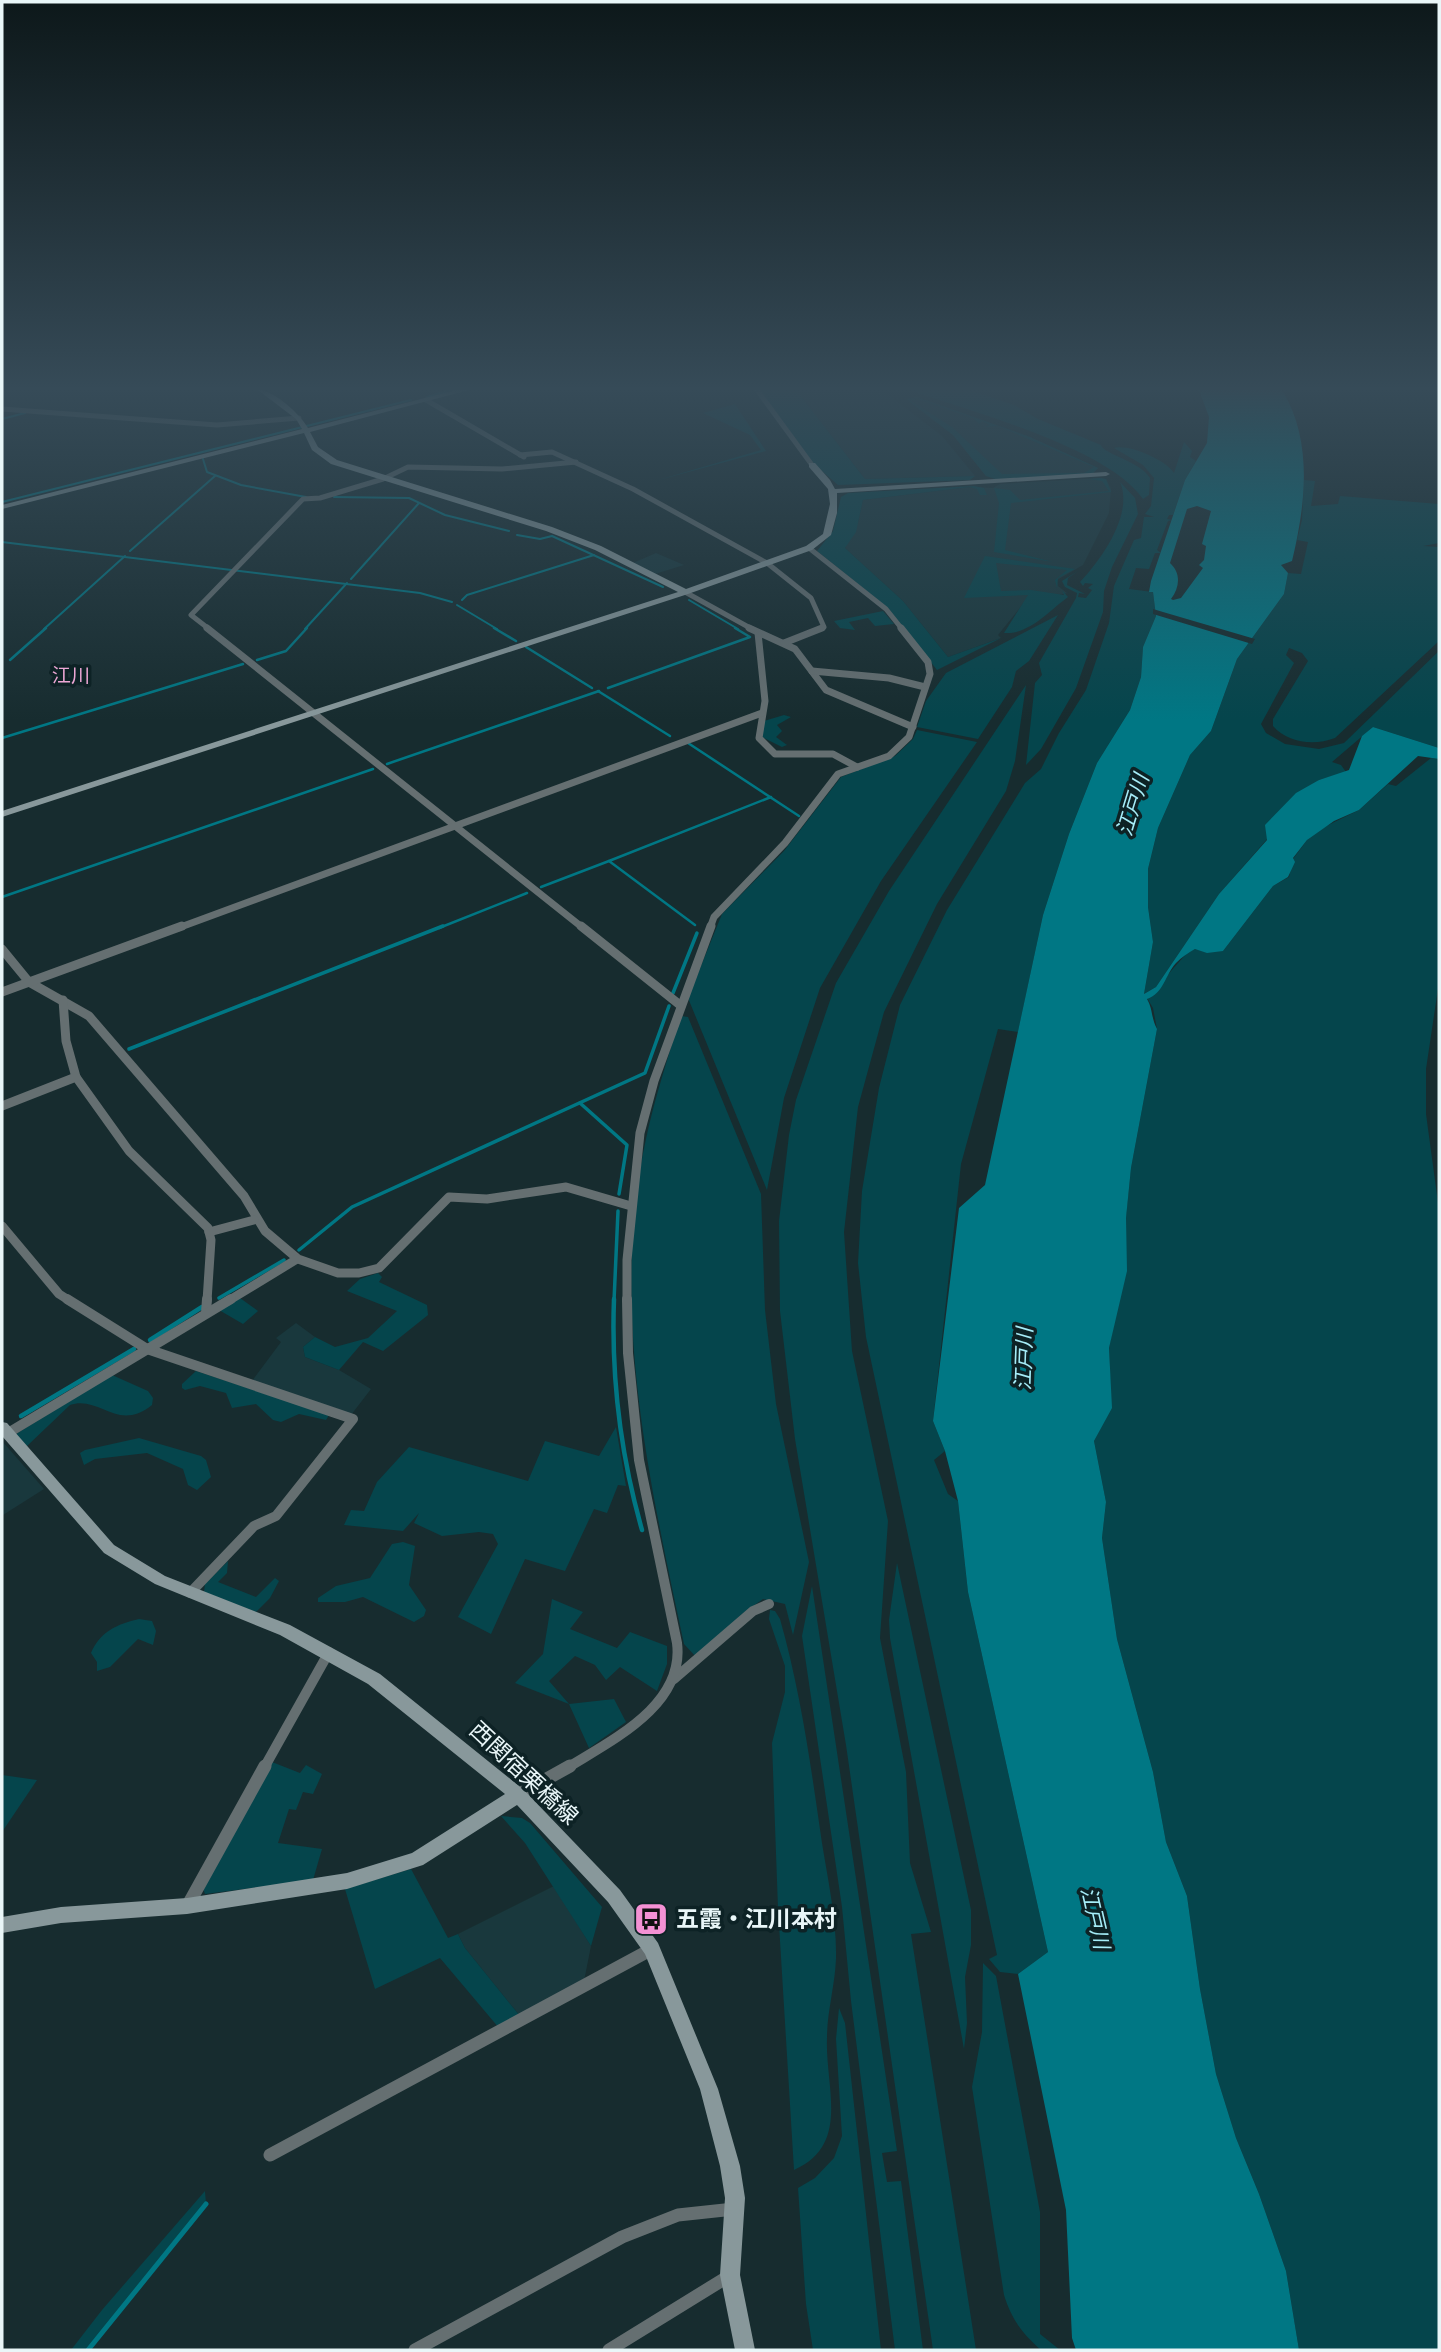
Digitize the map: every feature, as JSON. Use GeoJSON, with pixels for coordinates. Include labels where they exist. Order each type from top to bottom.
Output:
{"type":"FeatureCollection","features":[{"type":"Feature","properties":{"kind":"street"},"geometry":{"type":"LineString","coordinates":[[2,507],[29,500]]}},
{"type":"Feature","properties":{"kind":"street"},"geometry":{"type":"LineString","coordinates":[[302,500],[191,616],[680,1004]]}},
{"type":"Feature","properties":{"kind":"street"},"geometry":{"type":"LineString","coordinates":[[452,500],[555,531],[598,548],[758,633],[795,649],[826,690],[913,727]]}},
{"type":"Feature","properties":{"kind":"street"},"geometry":{"type":"LineString","coordinates":[[652,500],[767,563],[811,598],[824,627],[784,643]]}},
{"type":"Feature","properties":{"kind":"street"},"geometry":{"type":"LineString","coordinates":[[2,814],[685,592],[809,548],[827,535],[833,500]]}},
{"type":"Feature","properties":{"kind":"street"},"geometry":{"type":"LineString","coordinates":[[674,1679],[677,1643],[652,1531],[633,1408],[626,1313],[631,1206],[640,1133],[680,1004],[714,917],[785,843],[838,775],[890,756],[903,746],[913,727],[931,669],[886,609],[809,548]]}},
{"type":"Feature","properties":{"kind":"street"},"geometry":{"type":"LineString","coordinates":[[758,633],[765,701],[758,734],[775,754],[833,754],[857,767]]}},
{"type":"Feature","properties":{"kind":"street"},"geometry":{"type":"LineString","coordinates":[[812,671],[889,678],[925,687]]}},
{"type":"Feature","properties":{"kind":"street"},"geometry":{"type":"LineString","coordinates":[[2,992],[762,713]]}},
{"type":"Feature","properties":{"kind":"street"},"geometry":{"type":"LineString","coordinates":[[2,949],[29,982],[89,1016],[244,1196],[254,1220],[297,1259],[334,1273],[368,1273],[379,1268],[449,1197],[487,1199],[566,1187],[631,1206]]}},
{"type":"Feature","properties":{"kind":"street"},"geometry":{"type":"LineString","coordinates":[[63,1000],[66,1041],[76,1077],[129,1151],[168,1186],[209,1232],[206,1313]]}},
{"type":"Feature","properties":{"kind":"street"},"geometry":{"type":"LineString","coordinates":[[2,1106],[76,1077]]}},
{"type":"Feature","properties":{"kind":"street"},"geometry":{"type":"LineString","coordinates":[[209,1232],[254,1220]]}},
{"type":"Feature","properties":{"kind":"street"},"geometry":{"type":"LineString","coordinates":[[2,1226],[60,1294],[147,1349],[353,1419],[276,1516],[254,1526],[190,1593]]}},
{"type":"Feature","properties":{"kind":"street"},"geometry":{"type":"LineString","coordinates":[[5,1430],[297,1259]]}},
{"type":"Feature","properties":{"kind":"street","name":"西関宿栗橋線"},"geometry":{"type":"LineString","coordinates":[[5,1430],[109,1549],[131,1564],[190,1593],[285,1630],[329,1652],[409,1705],[519,1795],[614,1896],[652,1949],[709,2089],[730,2166],[734,2209],[730,2275],[745,2350]]}},
{"type":"Feature","properties":{"kind":"street"},"geometry":{"type":"LineString","coordinates":[[2,1925],[61,1915],[187,1906],[346,1881],[382,1872],[438,1848],[629,1726],[660,1699],[674,1679],[753,1611],[769,1604]]}},
{"type":"Feature","properties":{"kind":"street"},"geometry":{"type":"LineString","coordinates":[[187,1906],[329,1652]]}},
{"type":"Feature","properties":{"kind":"street"},"geometry":{"type":"LineString","coordinates":[[270,2155],[652,1949]]}},
{"type":"Feature","properties":{"kind":"street"},"geometry":{"type":"LineString","coordinates":[[415,2350],[611,2241],[664,2221],[715,2208],[734,2209]]}},
{"type":"Feature","properties":{"kind":"street"},"geometry":{"type":"LineString","coordinates":[[609,2350],[730,2275]]}},
{"type":"Feature","properties":{"kind":"shaded area"},"geometry":{"type":"Polygon","coordinates":[[[840,500],[865,500],[856,532],[845,548],[903,601],[948,657],[1001,638],[937,670],[888,608],[817,551],[833,531],[840,500]]]}},
{"type":"Feature","properties":{"kind":"shaded area"},"geometry":{"type":"Polygon","coordinates":[[[863,500],[1110,500],[1109,513],[1083,565],[1057,580],[1058,586],[1067,593],[1023,604],[998,635],[1001,638],[948,657],[903,601],[845,548],[858,522],[863,500]]]}},
{"type":"Feature","properties":{"kind":"shaded area"},"geometry":{"type":"Polygon","coordinates":[[[998,500],[1040,500],[1011,503],[1005,550],[1053,562],[994,552],[998,500]]]}},
{"type":"Feature","properties":{"kind":"shaded area"},"geometry":{"type":"Polygon","coordinates":[[[1123,500],[1135,500],[1138,514],[1112,567],[1104,591],[1103,612],[1076,688],[1041,749],[1026,765],[1035,683],[1042,675],[1039,663],[1077,593],[1065,587],[1062,581],[1078,571],[1068,578],[1067,585],[1085,594],[1079,593],[1078,597],[1086,598],[1092,590],[1088,588],[1093,584],[1085,583],[1083,586],[1080,582],[1106,549],[1123,508],[1123,500]]]}},
{"type":"Feature","properties":{"kind":"shaded area"},"geometry":{"type":"Polygon","coordinates":[[[1152,500],[1178,500],[1173,515],[1169,515],[1167,519],[1172,520],[1168,521],[1157,550],[1161,553],[1155,553],[1149,569],[1136,568],[1129,589],[1153,592],[1156,616],[1143,647],[1141,677],[1130,710],[1097,763],[1069,834],[1043,915],[1018,1032],[998,1029],[961,1164],[933,1421],[945,1451],[934,1460],[948,1494],[958,1501],[968,1592],[1048,1952],[1018,1974],[1000,1972],[989,1959],[997,1955],[866,1337],[858,1263],[862,1191],[879,1088],[900,1005],[947,910],[1025,783],[1041,769],[1059,733],[1086,690],[1109,623],[1114,586],[1134,540],[1141,538],[1144,517],[1154,517],[1145,514],[1152,500]]]}},
{"type":"Feature","properties":{"kind":"shaded area"},"geometry":{"type":"Polygon","coordinates":[[[1303,500],[1312,500],[1311,506],[1338,504],[1339,500],[1439,504],[1439,543],[1423,546],[1439,547],[1439,641],[1335,738],[1319,742],[1294,739],[1273,726],[1273,719],[1308,661],[1302,653],[1289,648],[1286,655],[1294,663],[1261,724],[1266,733],[1285,744],[1319,749],[1344,743],[1439,651],[1439,748],[1373,727],[1332,762],[1341,765],[1346,772],[1319,780],[1219,894],[1156,987],[1144,994],[1153,942],[1148,907],[1148,869],[1158,828],[1190,755],[1211,731],[1237,659],[1284,594],[1288,573],[1301,574],[1308,542],[1297,540],[1303,500]]]}},
{"type":"Feature","properties":{"kind":"shaded area"},"geometry":{"type":"Polygon","coordinates":[[[656,553],[684,565],[655,574],[633,563],[656,553]]]}},
{"type":"Feature","properties":{"kind":"shaded area"},"geometry":{"type":"Polygon","coordinates":[[[985,556],[1075,569],[1058,578],[1057,588],[1055,580],[1067,570],[996,563],[1001,591],[1031,590],[1064,595],[1062,590],[1068,597],[1030,626],[1013,633],[1004,633],[1028,595],[964,598],[985,556]]]}},
{"type":"Feature","properties":{"kind":"shaded area"},"geometry":{"type":"Polygon","coordinates":[[[883,611],[894,624],[875,626],[868,618],[849,622],[855,630],[840,628],[834,621],[883,611]]]}},
{"type":"Feature","properties":{"kind":"shaded area"},"geometry":{"type":"Polygon","coordinates":[[[1058,615],[1029,661],[1016,671],[1012,687],[978,739],[917,727],[926,701],[946,673],[1058,615]]]}},
{"type":"Feature","properties":{"kind":"shaded area"},"geometry":{"type":"Polygon","coordinates":[[[1026,685],[1015,761],[1006,791],[937,904],[884,1012],[858,1107],[844,1232],[852,1351],[888,1521],[880,1638],[906,1772],[910,1863],[931,1932],[911,1934],[976,2350],[933,2350],[846,1745],[795,1439],[780,1311],[779,1221],[796,1100],[836,983],[889,891],[1026,685]]]}},
{"type":"Feature","properties":{"kind":"shaded area"},"geometry":{"type":"Polygon","coordinates":[[[784,715],[791,717],[777,725],[782,731],[776,737],[787,745],[782,747],[762,737],[764,721],[784,715]]]}},
{"type":"Feature","properties":{"kind":"shaded area"},"geometry":{"type":"Polygon","coordinates":[[[917,730],[977,742],[881,881],[820,988],[784,1098],[767,1190],[688,998],[722,914],[784,851],[841,777],[895,756],[913,739],[917,730]]]}},
{"type":"Feature","properties":{"kind":"shaded area"},"geometry":{"type":"Polygon","coordinates":[[[1431,758],[1439,759],[1439,982],[1426,1069],[1426,1114],[1439,1210],[1439,2350],[1299,2350],[1286,2271],[1236,2138],[1216,2074],[1200,1989],[1187,1896],[1166,1842],[1153,1772],[1117,1639],[1102,1538],[1106,1502],[1094,1441],[1111,1408],[1109,1348],[1116,1314],[1131,1168],[1157,1029],[1153,1008],[1147,998],[1187,953],[1195,949],[1223,951],[1273,886],[1289,877],[1293,859],[1316,831],[1359,810],[1388,784],[1396,786],[1431,758]]]}},
{"type":"Feature","properties":{"kind":"shaded area"},"geometry":{"type":"Polygon","coordinates":[[[681,1016],[688,1017],[761,1194],[765,1310],[776,1404],[809,1562],[793,1635],[785,1604],[763,1599],[742,1614],[697,1658],[684,1644],[647,1456],[638,1393],[631,1266],[636,1202],[646,1139],[681,1016]]]}},
{"type":"Feature","properties":{"kind":"shaded area"},"geometry":{"type":"Polygon","coordinates":[[[378,1273],[382,1277],[379,1282],[427,1305],[428,1315],[383,1351],[363,1342],[339,1370],[305,1357],[303,1347],[315,1337],[335,1347],[368,1338],[397,1311],[347,1291],[360,1279],[378,1273]]]}},
{"type":"Feature","properties":{"kind":"shaded area"},"geometry":{"type":"Polygon","coordinates":[[[240,1298],[258,1311],[243,1324],[219,1310],[240,1298]]]}},
{"type":"Feature","properties":{"kind":"shaded area"},"geometry":{"type":"Polygon","coordinates":[[[296,1323],[315,1337],[303,1347],[305,1357],[339,1370],[371,1389],[351,1415],[252,1381],[281,1342],[276,1338],[296,1323]]]}},
{"type":"Feature","properties":{"kind":"shaded area"},"geometry":{"type":"Polygon","coordinates":[[[196,1371],[329,1415],[326,1420],[299,1414],[281,1422],[273,1420],[256,1404],[232,1408],[226,1393],[200,1386],[185,1390],[182,1388],[182,1384],[196,1371]]]}},
{"type":"Feature","properties":{"kind":"shaded area"},"geometry":{"type":"Polygon","coordinates":[[[112,1375],[148,1391],[153,1398],[152,1405],[140,1413],[119,1415],[91,1405],[70,1405],[27,1446],[16,1434],[112,1375]]]}},
{"type":"Feature","properties":{"kind":"shaded area"},"geometry":{"type":"Polygon","coordinates":[[[616,1427],[626,1486],[618,1485],[607,1513],[594,1509],[565,1571],[525,1559],[491,1634],[458,1617],[498,1544],[493,1534],[479,1532],[442,1536],[414,1523],[419,1513],[403,1531],[344,1525],[351,1510],[364,1511],[377,1482],[409,1447],[528,1481],[545,1441],[599,1456],[616,1427]]]}},
{"type":"Feature","properties":{"kind":"shaded area"},"geometry":{"type":"Polygon","coordinates":[[[139,1438],[201,1456],[206,1460],[211,1477],[197,1490],[188,1485],[183,1469],[147,1453],[95,1459],[84,1465],[80,1453],[85,1450],[139,1438]]]}},
{"type":"Feature","properties":{"kind":"shaded area"},"geometry":{"type":"Polygon","coordinates":[[[2,1441],[44,1489],[3,1515],[2,1511],[2,1441]]]}},
{"type":"Feature","properties":{"kind":"shaded area"},"geometry":{"type":"Polygon","coordinates":[[[403,1542],[415,1546],[409,1585],[426,1610],[424,1616],[414,1622],[363,1597],[345,1602],[318,1602],[318,1598],[336,1586],[370,1578],[392,1544],[403,1542]]]}},
{"type":"Feature","properties":{"kind":"shaded area"},"geometry":{"type":"Polygon","coordinates":[[[228,1561],[227,1573],[218,1582],[256,1597],[275,1578],[279,1581],[270,1598],[256,1612],[204,1592],[205,1584],[228,1561]]]}},
{"type":"Feature","properties":{"kind":"shaded area"},"geometry":{"type":"Polygon","coordinates":[[[897,1563],[971,1910],[971,1945],[965,1977],[967,2023],[964,2049],[890,1638],[889,1620],[897,1563]]]}},
{"type":"Feature","properties":{"kind":"shaded area"},"geometry":{"type":"Polygon","coordinates":[[[812,1586],[897,2151],[882,2153],[887,2182],[901,2181],[923,2350],[895,2350],[851,2001],[842,1907],[802,1636],[812,1586]]]}},
{"type":"Feature","properties":{"kind":"shaded area"},"geometry":{"type":"Polygon","coordinates":[[[552,1599],[583,1612],[570,1629],[617,1648],[630,1632],[667,1646],[667,1664],[657,1691],[620,1667],[606,1680],[595,1665],[575,1656],[549,1681],[569,1704],[515,1683],[543,1654],[552,1599]]]}},
{"type":"Feature","properties":{"kind":"shaded area"},"geometry":{"type":"Polygon","coordinates":[[[770,1610],[775,1611],[780,1619],[800,1702],[832,1901],[836,1945],[827,2028],[831,2095],[829,2130],[823,2146],[812,2159],[794,2170],[778,1908],[772,1743],[785,1692],[785,1666],[769,1619],[770,1610]]]}},
{"type":"Feature","properties":{"kind":"shaded area"},"geometry":{"type":"Polygon","coordinates":[[[139,1619],[152,1621],[156,1631],[153,1645],[138,1639],[110,1667],[97,1671],[97,1662],[91,1653],[99,1640],[117,1626],[139,1619]]]}},
{"type":"Feature","properties":{"kind":"shaded area"},"geometry":{"type":"Polygon","coordinates":[[[614,1699],[626,1722],[589,1748],[569,1704],[614,1699]]]}},
{"type":"Feature","properties":{"kind":"shaded area"},"geometry":{"type":"Polygon","coordinates":[[[272,1762],[300,1773],[306,1765],[322,1774],[313,1794],[303,1792],[296,1810],[289,1809],[278,1843],[322,1849],[313,1880],[205,1894],[203,1888],[272,1762]]]}},
{"type":"Feature","properties":{"kind":"shaded area"},"geometry":{"type":"Polygon","coordinates":[[[2,1775],[37,1780],[2,1832],[2,1775]]]}},
{"type":"Feature","properties":{"kind":"shaded area"},"geometry":{"type":"Polygon","coordinates":[[[501,1816],[522,1818],[530,1823],[602,1907],[591,1946],[525,1843],[501,1816]]]}},
{"type":"Feature","properties":{"kind":"shaded area"},"geometry":{"type":"Polygon","coordinates":[[[411,1869],[448,1938],[458,1934],[465,1948],[520,2016],[499,2028],[440,1958],[375,1989],[345,1889],[411,1869]]]}},
{"type":"Feature","properties":{"kind":"shaded area"},"geometry":{"type":"Polygon","coordinates":[[[554,1886],[591,1946],[584,1981],[520,2016],[465,1948],[458,1934],[554,1886]]]}},
{"type":"Feature","properties":{"kind":"shaded area"},"geometry":{"type":"Polygon","coordinates":[[[983,1963],[996,1976],[1040,2212],[1040,2334],[1060,2350],[1041,2350],[1034,2344],[1014,2319],[1004,2295],[972,2087],[982,2032],[983,1963]]]}},
{"type":"Feature","properties":{"kind":"shaded area"},"geometry":{"type":"Polygon","coordinates":[[[839,2008],[845,2023],[881,2350],[813,2350],[806,2304],[798,2188],[815,2178],[834,2158],[842,2136],[836,2039],[839,2008]]]}},
{"type":"Feature","properties":{"kind":"shaded area"},"geometry":{"type":"Polygon","coordinates":[[[205,2191],[206,2204],[88,2350],[71,2350],[102,2310],[205,2191]]]}},
{"type":"Feature","properties":{"kind":"water","name":"江戸川"},"geometry":{"type":"Polygon","coordinates":[[[1178,500],[1303,500],[1292,561],[1281,565],[1288,573],[1284,594],[1237,659],[1211,731],[1190,755],[1158,828],[1148,869],[1148,907],[1153,942],[1144,994],[1156,987],[1219,894],[1267,840],[1265,825],[1296,793],[1319,780],[1349,770],[1362,736],[1373,727],[1439,748],[1439,759],[1418,756],[1359,810],[1334,821],[1307,840],[1293,858],[1295,862],[1288,877],[1273,886],[1223,951],[1207,953],[1195,949],[1190,952],[1176,963],[1157,993],[1147,999],[1157,1029],[1131,1168],[1126,1218],[1127,1271],[1109,1348],[1112,1408],[1094,1441],[1106,1502],[1102,1538],[1117,1639],[1153,1772],[1166,1842],[1187,1896],[1200,1989],[1216,2074],[1236,2138],[1286,2271],[1299,2350],[1076,2350],[1072,2338],[1066,2210],[1018,1974],[1048,1952],[968,1592],[958,1501],[945,1451],[933,1421],[959,1208],[985,1185],[1043,915],[1069,834],[1097,763],[1130,710],[1141,677],[1143,647],[1156,616],[1153,592],[1149,592],[1178,500]],[[1197,506],[1187,509],[1170,563],[1178,580],[1171,599],[1181,598],[1203,568],[1199,565],[1204,560],[1206,546],[1202,544],[1211,511],[1197,506]]]}},
{"type":"Feature","properties":{"kind":"pier"},"geometry":{"type":"Polygon","coordinates":[[[1153,609],[1255,639],[1252,644],[1153,614],[1153,609]]]}},
{"type":"Feature","properties":{"kind":"waterway"},"geometry":{"type":"LineString","coordinates":[[2,502],[11,500]]}},
{"type":"Feature","properties":{"kind":"waterway"},"geometry":{"type":"LineString","coordinates":[[130,551],[188,500]]}},
{"type":"Feature","properties":{"kind":"waterway"},"geometry":{"type":"LineString","coordinates":[[413,500],[445,515],[509,531]]}},
{"type":"Feature","properties":{"kind":"waterway"},"geometry":{"type":"LineString","coordinates":[[351,579],[419,503]]}},
{"type":"Feature","properties":{"kind":"waterway"},"geometry":{"type":"LineString","coordinates":[[517,535],[540,539],[552,536],[594,555]]}},
{"type":"Feature","properties":{"kind":"waterway"},"geometry":{"type":"LineString","coordinates":[[2,542],[124,557]]}},
{"type":"Feature","properties":{"kind":"waterway"},"geometry":{"type":"LineString","coordinates":[[462,600],[467,595],[594,555]]}},
{"type":"Feature","properties":{"kind":"waterway"},"geometry":{"type":"LineString","coordinates":[[594,555],[663,587]]}},
{"type":"Feature","properties":{"kind":"waterway"},"geometry":{"type":"LineString","coordinates":[[44,629],[124,557]]}},
{"type":"Feature","properties":{"kind":"waterway"},"geometry":{"type":"LineString","coordinates":[[124,557],[346,584]]}},
{"type":"Feature","properties":{"kind":"waterway"},"geometry":{"type":"LineString","coordinates":[[305,629],[346,584]]}},
{"type":"Feature","properties":{"kind":"waterway"},"geometry":{"type":"LineString","coordinates":[[346,584],[420,593],[452,602]]}},
{"type":"Feature","properties":{"kind":"waterway"},"geometry":{"type":"LineString","coordinates":[[689,600],[738,629]]}},
{"type":"Feature","properties":{"kind":"waterway"},"geometry":{"type":"LineString","coordinates":[[457,605],[497,629]]}},
{"type":"Feature","properties":{"kind":"waterway"},"geometry":{"type":"LineString","coordinates":[[10,660],[46,628]]}},
{"type":"Feature","properties":{"kind":"waterway"},"geometry":{"type":"LineString","coordinates":[[257,660],[286,651],[307,628]]}},
{"type":"Feature","properties":{"kind":"waterway"},"geometry":{"type":"LineString","coordinates":[[494,628],[516,641]]}},
{"type":"Feature","properties":{"kind":"waterway"},"geometry":{"type":"LineString","coordinates":[[608,688],[750,637],[735,628]]}},
{"type":"Feature","properties":{"kind":"waterway"},"geometry":{"type":"LineString","coordinates":[[526,647],[592,688]]}},
{"type":"Feature","properties":{"kind":"waterway"},"geometry":{"type":"LineString","coordinates":[[2,738],[243,664]]}},
{"type":"Feature","properties":{"kind":"waterway"},"geometry":{"type":"LineString","coordinates":[[387,764],[598,691]]}},
{"type":"Feature","properties":{"kind":"waterway"},"geometry":{"type":"LineString","coordinates":[[598,691],[670,736]]}},
{"type":"Feature","properties":{"kind":"waterway"},"geometry":{"type":"LineString","coordinates":[[688,743],[770,797]]}},
{"type":"Feature","properties":{"kind":"waterway"},"geometry":{"type":"LineString","coordinates":[[2,897],[373,769]]}},
{"type":"Feature","properties":{"kind":"waterway"},"geometry":{"type":"LineString","coordinates":[[609,861],[770,797]]}},
{"type":"Feature","properties":{"kind":"waterway"},"geometry":{"type":"LineString","coordinates":[[770,797],[799,816]]}},
{"type":"Feature","properties":{"kind":"waterway"},"geometry":{"type":"LineString","coordinates":[[541,887],[609,861]]}},
{"type":"Feature","properties":{"kind":"waterway"},"geometry":{"type":"LineString","coordinates":[[609,861],[695,925]]}},
{"type":"Feature","properties":{"kind":"waterway"},"geometry":{"type":"LineString","coordinates":[[439,928],[527,893]]}},
{"type":"Feature","properties":{"kind":"waterway"},"geometry":{"type":"LineString","coordinates":[[129,1049],[443,926]]}},
{"type":"Feature","properties":{"kind":"waterway"},"geometry":{"type":"LineString","coordinates":[[673,993],[697,933]]}},
{"type":"Feature","properties":{"kind":"waterway"},"geometry":{"type":"LineString","coordinates":[[299,1250],[352,1207],[645,1073],[669,1006]]}},
{"type":"Feature","properties":{"kind":"waterway"},"geometry":{"type":"LineString","coordinates":[[580,1103],[627,1145],[619,1194]]}},
{"type":"Feature","properties":{"kind":"waterway"},"geometry":{"type":"LineString","coordinates":[[614,1301],[618,1211]]}},
{"type":"Feature","properties":{"kind":"waterway"},"geometry":{"type":"LineString","coordinates":[[219,1298],[284,1260]]}},
{"type":"Feature","properties":{"kind":"waterway"},"geometry":{"type":"LineString","coordinates":[[614,1299],[614,1358],[619,1416],[628,1473],[642,1530]]}},
{"type":"Feature","properties":{"kind":"waterway"},"geometry":{"type":"LineString","coordinates":[[150,1340],[202,1307]]}},
{"type":"Feature","properties":{"kind":"waterway"},"geometry":{"type":"LineString","coordinates":[[21,1416],[134,1349]]}},
{"type":"Feature","properties":{"kind":"waterway"},"geometry":{"type":"LineString","coordinates":[[88,2350],[206,2204]]}},
{"type":"Feature","properties":{"kind":"place","name":"五霞・江川本村"},"geometry":{"type":"Point","coordinates":[651,1919]}},
{"type":"Feature","properties":{"kind":"district","name":"江川"},"geometry":{"type":"Point","coordinates":[71,675]}}]}
